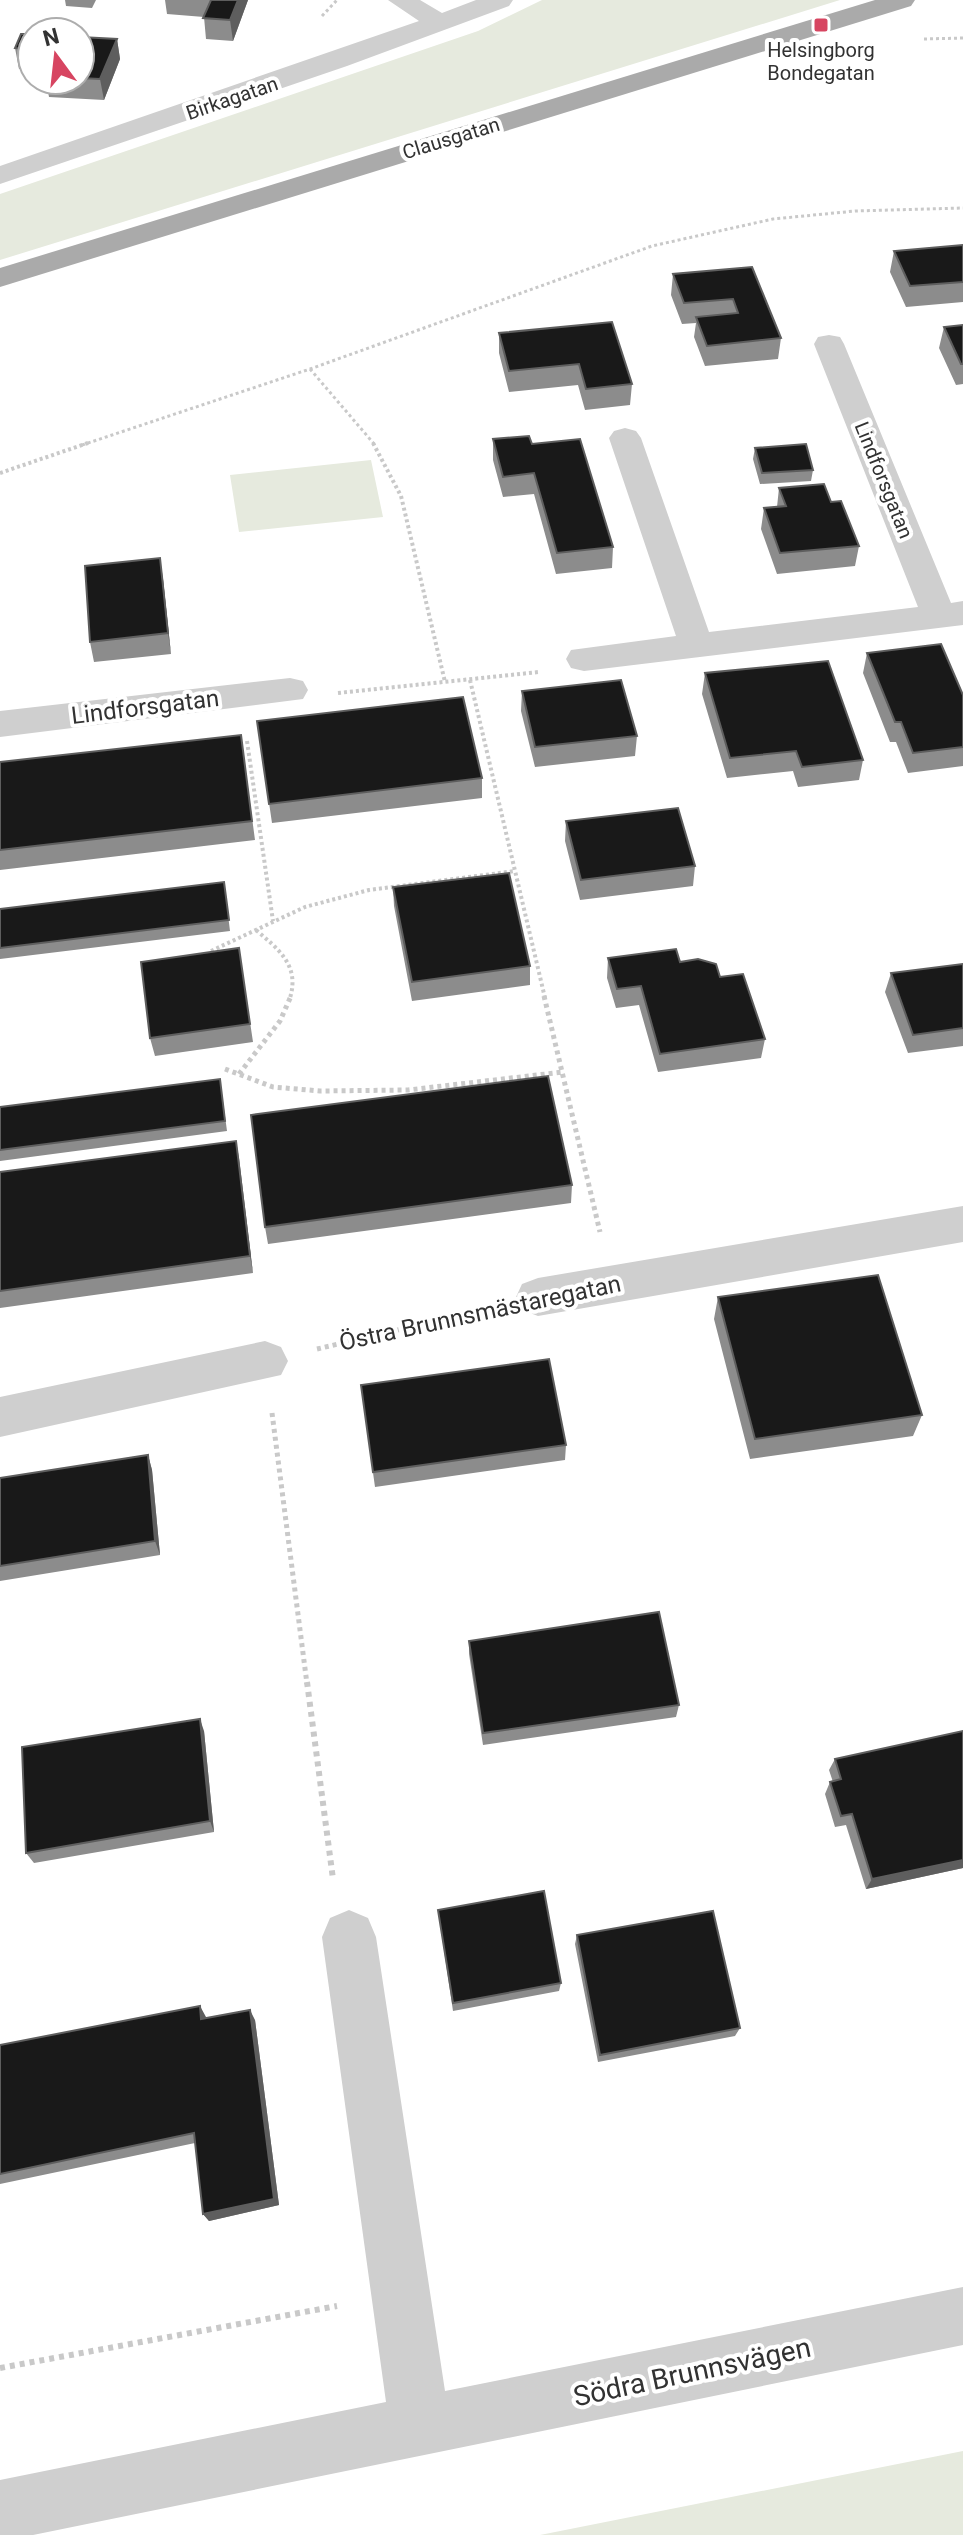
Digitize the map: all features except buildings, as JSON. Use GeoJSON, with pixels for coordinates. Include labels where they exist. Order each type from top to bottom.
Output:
{"type":"FeatureCollection","features":[{"type":"Feature","properties":{"kind":"main road","name":"Clausgatan"},"geometry":{"type":"LineString","coordinates":[[0,278],[902,0]]}},
{"type":"Feature","properties":{"kind":"street"},"geometry":{"type":"LineString","coordinates":[[401,0],[441,23]]}},
{"type":"Feature","properties":{"kind":"street","name":"Birkagatan"},"geometry":{"type":"LineString","coordinates":[[0,148],[11,172],[500,0]]}},
{"type":"Feature","properties":{"kind":"street","name":"Lindforsgatan"},"geometry":{"type":"LineString","coordinates":[[584,659],[951,614],[829,344]]}},
{"type":"Feature","properties":{"kind":"street"},"geometry":{"type":"LineString","coordinates":[[625,438],[696,644]]}},
{"type":"Feature","properties":{"kind":"street","name":"Lindforsgatan"},"geometry":{"type":"LineString","coordinates":[[0,724],[290,690]]}},
{"type":"Feature","properties":{"kind":"street","name":"Östra Brunnsmästaregatan"},"geometry":{"type":"LineString","coordinates":[[538,1297],[963,1224]]}},
{"type":"Feature","properties":{"kind":"street"},"geometry":{"type":"LineString","coordinates":[[0,1417],[265,1361]]}},
{"type":"Feature","properties":{"kind":"street"},"geometry":{"type":"LineString","coordinates":[[349,1937],[420,2427]]}},
{"type":"Feature","properties":{"kind":"street","name":"Södra Brunnsvägen"},"geometry":{"type":"LineString","coordinates":[[0,2511],[963,2316]]}},
{"type":"Feature","properties":{"kind":"path"},"geometry":{"type":"LineString","coordinates":[[0,473],[310,369],[652,246],[773,219],[855,211],[963,208]]}},
{"type":"Feature","properties":{"kind":"path"},"geometry":{"type":"LineString","coordinates":[[310,369],[373,440],[393,475],[401,496],[445,682]]}},
{"type":"Feature","properties":{"kind":"path"},"geometry":{"type":"LineString","coordinates":[[290,690],[312,696],[470,680],[535,673],[584,659]]}},
{"type":"Feature","properties":{"kind":"path"},"geometry":{"type":"LineString","coordinates":[[470,680],[613,1284]]}},
{"type":"Feature","properties":{"kind":"path"},"geometry":{"type":"LineString","coordinates":[[240,696],[273,921]]}},
{"type":"Feature","properties":{"kind":"path"},"geometry":{"type":"LineString","coordinates":[[211,951],[305,907],[369,890],[515,871]]}},
{"type":"Feature","properties":{"kind":"path"},"geometry":{"type":"LineString","coordinates":[[239,1074],[279,1021],[293,990],[288,960],[256,930]]}},
{"type":"Feature","properties":{"kind":"path"},"geometry":{"type":"LineString","coordinates":[[225,1069],[273,1087],[349,1091],[408,1090],[563,1072]]}},
{"type":"Feature","properties":{"kind":"path","name":"Östra Brunnsmästaregatan"},"geometry":{"type":"LineString","coordinates":[[265,1361],[538,1297]]}},
{"type":"Feature","properties":{"kind":"path"},"geometry":{"type":"LineString","coordinates":[[265,1361],[335,1896],[349,1937]]}},
{"type":"Feature","properties":{"kind":"path"},"geometry":{"type":"LineString","coordinates":[[0,2368],[403,2294]]}},
{"type":"Feature","properties":{"kind":"shaded area"},"geometry":{"type":"Polygon","coordinates":[[[542,0],[840,0],[0,260],[0,194],[478,31],[542,0]]]}},
{"type":"Feature","properties":{"kind":"shaded area"},"geometry":{"type":"Polygon","coordinates":[[[371,460],[383,517],[239,532],[230,475],[371,460]]]}},
{"type":"Feature","properties":{"kind":"shaded area"},"geometry":{"type":"Polygon","coordinates":[[[963,2451],[963,2535],[540,2535],[963,2451]]]}},
{"type":"Feature","properties":{"kind":"place","name":"Helsingborg Bondegatan"},"geometry":{"type":"Point","coordinates":[821,25]}}]}
